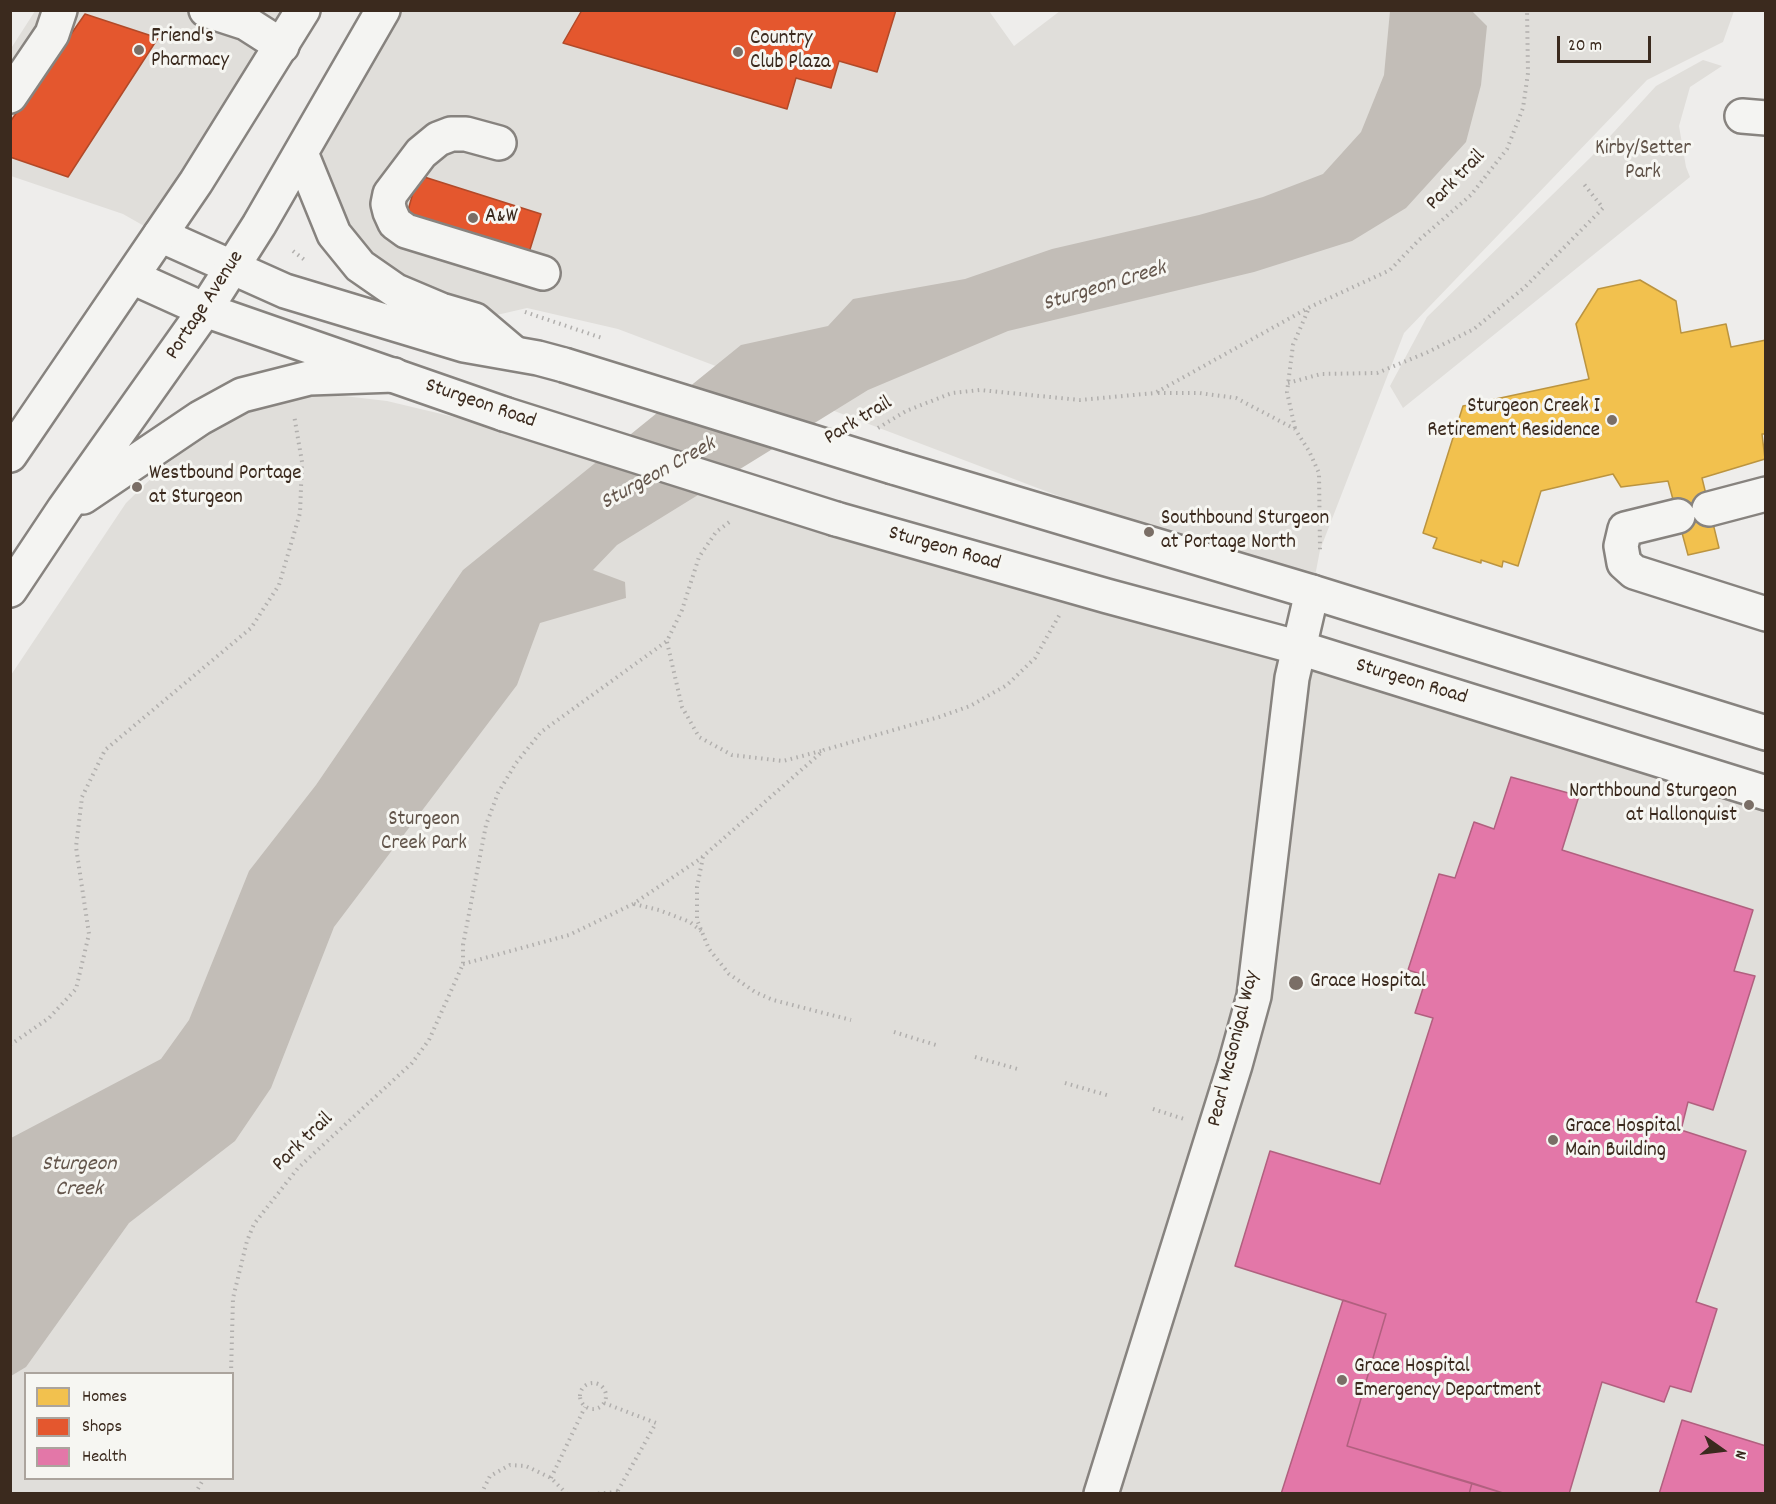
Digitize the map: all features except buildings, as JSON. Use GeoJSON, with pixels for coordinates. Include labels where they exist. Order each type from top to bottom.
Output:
{"type":"FeatureCollection","features":[{"type":"Feature","properties":{"kind":"main road"},"geometry":{"type":"LineString","coordinates":[[10,96],[52,34],[60,10]]}},
{"type":"Feature","properties":{"kind":"main road"},"geometry":{"type":"LineString","coordinates":[[206,10],[246,24],[282,46]]}},
{"type":"Feature","properties":{"kind":"main road"},"geometry":{"type":"LineString","coordinates":[[10,455],[160,235],[303,10]]}},
{"type":"Feature","properties":{"kind":"main road","name":"Portage Avenue"},"geometry":{"type":"LineString","coordinates":[[10,590],[232,269],[383,10]]}},
{"type":"Feature","properties":{"kind":"main road"},"geometry":{"type":"LineString","coordinates":[[499,143],[466,134],[438,139],[421,153],[390,194],[388,204],[390,212],[395,223],[406,231],[543,273]]}},
{"type":"Feature","properties":{"kind":"main road"},"geometry":{"type":"LineString","coordinates":[[301,153],[334,234],[360,266],[396,291],[441,310],[475,320],[514,353]]}},
{"type":"Feature","properties":{"kind":"main road"},"geometry":{"type":"LineString","coordinates":[[160,235],[285,291],[464,345],[514,353],[564,365],[893,467],[1312,592],[1766,733]]}},
{"type":"Feature","properties":{"kind":"main road","name":"Sturgeon Road"},"geometry":{"type":"LineString","coordinates":[[132,277],[205,310],[504,414],[836,519],[1300,648],[1766,793]]}},
{"type":"Feature","properties":{"kind":"main road"},"geometry":{"type":"LineString","coordinates":[[64,509],[200,418],[242,395],[309,378],[394,375]]}},
{"type":"Feature","properties":{"kind":"main road"},"geometry":{"type":"LineString","coordinates":[[1709,509],[1766,494]]}},
{"type":"Feature","properties":{"kind":"main road"},"geometry":{"type":"LineString","coordinates":[[1678,516],[1625,529],[1620,546],[1624,563],[1634,572],[1766,614]]}},
{"type":"Feature","properties":{"kind":"main road","name":"Pearl McGonigal Way"},"geometry":{"type":"LineString","coordinates":[[1101,1494],[1235,1065],[1254,996],[1292,678],[1312,592]]}},
{"type":"Feature","properties":{"kind":"path","name":"Park trail"},"geometry":{"type":"LineString","coordinates":[[1155,393],[1310,307],[1390,270],[1419,240],[1471,195],[1507,149],[1523,108],[1528,73],[1527,10]]}},
{"type":"Feature","properties":{"kind":"path"},"geometry":{"type":"LineString","coordinates":[[1288,383],[1321,374],[1377,374],[1474,329],[1525,287],[1603,208],[1583,183]]}},
{"type":"Feature","properties":{"kind":"path"},"geometry":{"type":"LineString","coordinates":[[293,251],[306,261]]}},
{"type":"Feature","properties":{"kind":"path"},"geometry":{"type":"LineString","coordinates":[[1310,307],[1293,345],[1287,392],[1295,429],[1319,473],[1320,550]]}},
{"type":"Feature","properties":{"kind":"path"},"geometry":{"type":"LineString","coordinates":[[525,312],[602,338]]}},
{"type":"Feature","properties":{"kind":"path","name":"Park trail"},"geometry":{"type":"LineString","coordinates":[[877,428],[906,411],[952,393],[980,390],[1080,400],[1155,393],[1199,393],[1236,398],[1295,429]]}},
{"type":"Feature","properties":{"kind":"path"},"geometry":{"type":"LineString","coordinates":[[10,1045],[49,1018],[76,989],[89,934],[76,847],[82,797],[105,750],[251,628],[279,585],[300,513],[302,462],[293,408]]}},
{"type":"Feature","properties":{"kind":"path","name":"Park trail"},"geometry":{"type":"LineString","coordinates":[[231,1372],[233,1298],[247,1241],[254,1224],[298,1168],[412,1064],[429,1040],[463,964],[463,945],[486,825],[498,793],[516,763],[541,732],[667,642],[682,610],[699,557],[716,532],[733,519]]}},
{"type":"Feature","properties":{"kind":"path"},"geometry":{"type":"LineString","coordinates":[[667,642],[682,707],[699,736],[732,755],[783,761],[939,717],[970,706],[1007,685],[1035,658],[1063,609]]}},
{"type":"Feature","properties":{"kind":"path"},"geometry":{"type":"LineString","coordinates":[[463,964],[569,935],[633,904],[703,856],[825,750]]}},
{"type":"Feature","properties":{"kind":"path"},"geometry":{"type":"LineString","coordinates":[[703,856],[697,887],[697,920],[710,949],[729,974],[755,992],[773,1000],[851,1020]]}},
{"type":"Feature","properties":{"kind":"path"},"geometry":{"type":"LineString","coordinates":[[633,904],[659,910],[690,922],[702,932]]}},
{"type":"Feature","properties":{"kind":"path"},"geometry":{"type":"LineString","coordinates":[[894,1032],[936,1045]]}},
{"type":"Feature","properties":{"kind":"path"},"geometry":{"type":"LineString","coordinates":[[975,1057],[1021,1070]]}},
{"type":"Feature","properties":{"kind":"path"},"geometry":{"type":"LineString","coordinates":[[1065,1083],[1110,1096]]}},
{"type":"Feature","properties":{"kind":"path"},"geometry":{"type":"LineString","coordinates":[[1153,1109],[1185,1119]]}},
{"type":"Feature","properties":{"kind":"path"},"geometry":{"type":"LineString","coordinates":[[594,1382],[600,1385],[605,1390],[604,1403],[598,1408],[585,1407],[579,1395],[582,1388],[587,1383],[594,1382]]}},
{"type":"Feature","properties":{"kind":"path"},"geometry":{"type":"LineString","coordinates":[[592,1494],[618,1493],[656,1423],[604,1403]]}},
{"type":"Feature","properties":{"kind":"path"},"geometry":{"type":"LineString","coordinates":[[551,1478],[585,1407]]}},
{"type":"Feature","properties":{"kind":"path"},"geometry":{"type":"LineString","coordinates":[[481,1494],[490,1476],[510,1465],[526,1466],[551,1478],[567,1494]]}},
{"type":"Feature","properties":{"kind":"path"},"geometry":{"type":"LineString","coordinates":[[195,1494],[203,1480]]}},
{"type":"Feature","properties":{"kind":"shaded area"},"geometry":{"type":"Polygon","coordinates":[[[35,11],[303,11],[160,235],[123,214],[11,176],[10,50],[35,11]]]}},
{"type":"Feature","properties":{"kind":"shaded area"},"geometry":{"type":"Polygon","coordinates":[[[383,11],[989,11],[1014,46],[1060,11],[1734,11],[1723,42],[1647,80],[1404,333],[1320,550],[1312,592],[618,329],[527,308],[475,320],[360,266],[301,153],[383,11]]]}},
{"type":"Feature","properties":{"kind":"shaded area","name":"Kirby/Setter Park"},"geometry":{"type":"Polygon","coordinates":[[[1703,60],[1722,66],[1690,87],[1679,126],[1686,167],[1690,177],[1403,408],[1390,386],[1427,317],[1591,157],[1656,86],[1703,60]]]}},
{"type":"Feature","properties":{"kind":"shaded area"},"geometry":{"type":"Polygon","coordinates":[[[327,394],[387,401],[475,422],[504,414],[1765,793],[1765,1493],[11,1494],[11,675],[126,503],[165,465],[224,423],[279,397],[327,394]]]}},
{"type":"Feature","properties":{"kind":"water","name":"Sturgeon Creek"},"geometry":{"type":"Polygon","coordinates":[[[1390,11],[1472,11],[1487,26],[1481,85],[1466,142],[1406,208],[1352,241],[1254,272],[1008,331],[868,390],[617,545],[593,570],[625,582],[626,598],[540,623],[517,685],[334,927],[271,1088],[235,1141],[129,1223],[26,1367],[11,1376],[11,1138],[161,1059],[189,1020],[249,871],[316,785],[463,570],[741,345],[828,326],[853,299],[965,279],[1052,249],[1199,215],[1263,197],[1323,174],[1361,132],[1384,75],[1390,11]]]}},
{"type":"Feature","properties":{"kind":"place","name":"Friend's Pharmacy"},"geometry":{"type":"Point","coordinates":[139,50]}},
{"type":"Feature","properties":{"kind":"place","name":"Country Club Plaza"},"geometry":{"type":"Point","coordinates":[738,52]}},
{"type":"Feature","properties":{"kind":"place","name":"A&W"},"geometry":{"type":"Point","coordinates":[473,218]}},
{"type":"Feature","properties":{"kind":"place","name":"Sturgeon Creek I Retirement Residence"},"geometry":{"type":"Point","coordinates":[1612,420]}},
{"type":"Feature","properties":{"kind":"place","name":"Westbound Portage at Sturgeon"},"geometry":{"type":"Point","coordinates":[137,487]}},
{"type":"Feature","properties":{"kind":"place","name":"Southbound Sturgeon at Portage North"},"geometry":{"type":"Point","coordinates":[1149,532]}},
{"type":"Feature","properties":{"kind":"place","name":"Northbound Sturgeon at Hallonquist"},"geometry":{"type":"Point","coordinates":[1749,805]}},
{"type":"Feature","properties":{"kind":"place","name":"Grace Hospital"},"geometry":{"type":"Point","coordinates":[1296,983]}},
{"type":"Feature","properties":{"kind":"place","name":"Grace Hospital Main Building"},"geometry":{"type":"Point","coordinates":[1553,1140]}},
{"type":"Feature","properties":{"kind":"place","name":"Grace Hospital Emergency Department"},"geometry":{"type":"Point","coordinates":[1342,1380]}},
{"type":"Feature","properties":{"kind":"park label","name":"Sturgeon Creek Park"},"geometry":{"type":"Point","coordinates":[424,833]}}]}
